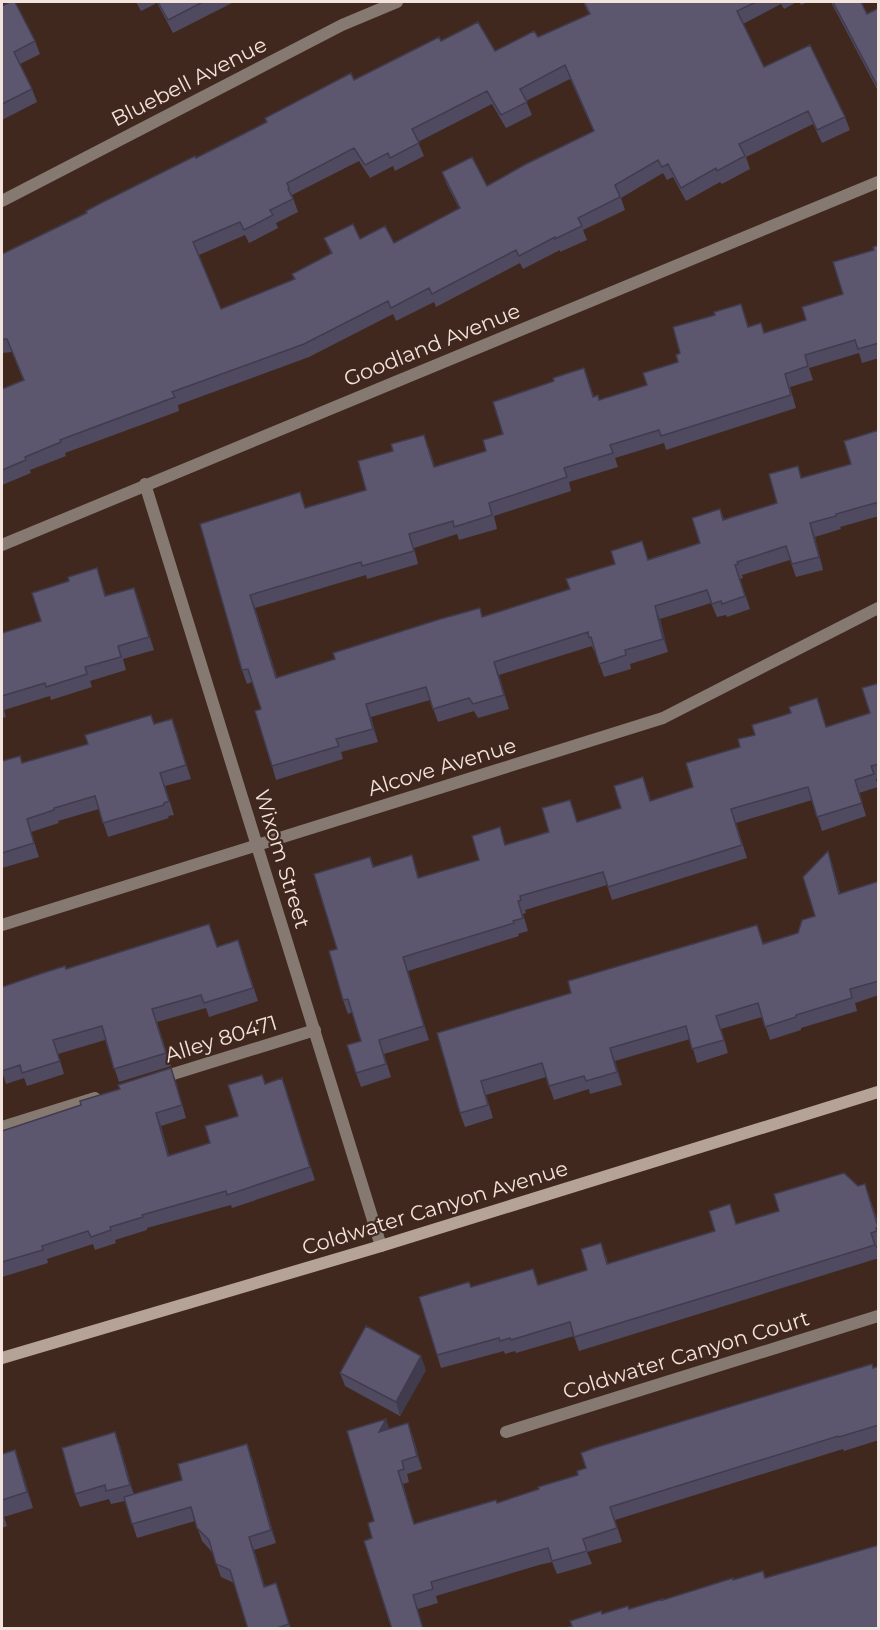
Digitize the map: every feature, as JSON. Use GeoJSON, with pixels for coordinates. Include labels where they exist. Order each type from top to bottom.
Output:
{"type":"FeatureCollection","features":[{"type":"Feature","properties":{"kind":"main road","name":"Coldwater Canyon Avenue"},"geometry":{"type":"LineString","coordinates":[[2,1358],[381,1246],[879,1092]]}},
{"type":"Feature","properties":{"kind":"street","name":"Bluebell Avenue"},"geometry":{"type":"LineString","coordinates":[[2,201],[342,25],[397,2]]}},
{"type":"Feature","properties":{"kind":"street","name":"Goodland Avenue"},"geometry":{"type":"LineString","coordinates":[[2,545],[879,182]]}},
{"type":"Feature","properties":{"kind":"street","name":"Wixom Street"},"geometry":{"type":"LineString","coordinates":[[145,484],[381,1246]]}},
{"type":"Feature","properties":{"kind":"street","name":"Alcove Avenue"},"geometry":{"type":"LineString","coordinates":[[2,925],[663,718],[879,608]]}},
{"type":"Feature","properties":{"kind":"street","name":"Alley 80471"},"geometry":{"type":"LineString","coordinates":[[147,1082],[315,1030]]}},
{"type":"Feature","properties":{"kind":"street"},"geometry":{"type":"LineString","coordinates":[[2,1127],[102,1096]]}},
{"type":"Feature","properties":{"kind":"street","name":"Coldwater Canyon Court"},"geometry":{"type":"LineString","coordinates":[[506,1432],[879,1316]]}},
{"type":"Feature","properties":{"kind":"building"},"geometry":{"type":"Polygon","coordinates":[[[15,2],[35,41],[14,52],[32,89],[2,104],[2,6],[15,2]]]}},
{"type":"Feature","properties":{"kind":"building"},"geometry":{"type":"Polygon","coordinates":[[[158,2],[203,2],[168,20],[158,2]]]}},
{"type":"Feature","properties":{"kind":"building"},"geometry":{"type":"Polygon","coordinates":[[[584,2],[756,2],[737,11],[764,67],[810,45],[845,117],[817,130],[808,111],[739,144],[745,156],[717,171],[716,168],[681,188],[668,164],[662,167],[658,160],[615,185],[620,197],[578,218],[582,226],[555,239],[555,237],[519,256],[516,250],[432,294],[429,288],[391,308],[388,301],[304,344],[172,392],[175,397],[60,440],[61,442],[25,457],[26,460],[2,470],[2,389],[24,380],[7,339],[2,339],[2,254],[267,122],[265,118],[351,73],[354,80],[439,37],[441,41],[478,22],[495,51],[534,31],[538,37],[590,14],[584,2]],[[565,65],[520,89],[527,102],[501,115],[487,91],[412,129],[419,143],[390,158],[388,153],[365,165],[354,148],[287,183],[293,199],[270,210],[273,215],[244,230],[240,222],[193,242],[221,309],[295,279],[292,274],[332,253],[324,238],[353,224],[360,239],[385,226],[394,243],[460,208],[442,172],[472,157],[487,186],[594,131],[565,65]]]}},
{"type":"Feature","properties":{"kind":"building"},"geometry":{"type":"Polygon","coordinates":[[[833,2],[861,2],[867,14],[879,8],[879,89],[833,2]]]}},
{"type":"Feature","properties":{"kind":"building"},"geometry":{"type":"Polygon","coordinates":[[[879,245],[879,343],[858,349],[855,340],[805,355],[808,366],[785,374],[791,395],[661,436],[659,430],[610,445],[613,453],[564,468],[567,477],[489,503],[492,515],[454,527],[453,521],[409,534],[414,551],[362,566],[361,562],[250,595],[276,678],[335,659],[333,653],[437,620],[480,608],[482,617],[570,589],[566,579],[615,564],[611,551],[642,541],[648,560],[700,543],[692,518],[720,509],[723,520],[777,503],[769,474],[798,466],[801,478],[851,464],[844,441],[879,430],[879,502],[810,523],[819,557],[792,564],[786,546],[737,562],[738,564],[735,565],[745,596],[722,604],[721,601],[712,604],[707,590],[655,606],[663,639],[625,650],[626,655],[599,664],[588,632],[494,662],[504,695],[473,704],[469,698],[433,709],[426,687],[366,704],[373,729],[336,739],[339,746],[272,766],[255,711],[261,709],[248,669],[242,670],[200,524],[300,492],[305,508],[366,490],[358,461],[393,451],[391,444],[424,435],[434,467],[486,451],[483,440],[503,434],[493,402],[584,368],[593,397],[598,395],[599,400],[647,385],[643,373],[678,362],[676,355],[680,353],[673,327],[715,315],[714,312],[741,304],[748,327],[761,323],[764,333],[806,320],[802,307],[843,294],[833,262],[874,250],[873,247],[879,245]]]}},
{"type":"Feature","properties":{"kind":"building"},"geometry":{"type":"Polygon","coordinates":[[[97,568],[105,596],[134,588],[149,637],[118,646],[121,657],[85,667],[87,674],[46,687],[45,683],[2,696],[2,633],[41,621],[32,593],[69,581],[68,577],[97,568]]]}},
{"type":"Feature","properties":{"kind":"building"},"geometry":{"type":"Polygon","coordinates":[[[879,683],[879,764],[871,766],[874,774],[855,780],[862,803],[817,817],[808,787],[731,809],[742,845],[608,887],[603,872],[520,896],[521,900],[518,901],[523,918],[513,921],[514,923],[403,957],[424,1026],[379,1040],[386,1064],[356,1073],[347,1045],[361,1041],[348,999],[343,1000],[329,951],[337,949],[314,874],[370,857],[373,867],[412,855],[418,878],[479,860],[472,836],[500,827],[505,845],[549,832],[542,808],[570,800],[577,822],[621,808],[614,786],[643,777],[650,801],[693,787],[686,763],[740,747],[738,739],[755,735],[752,725],[791,713],[789,707],[817,698],[826,727],[870,713],[862,688],[879,683]]]}},
{"type":"Feature","properties":{"kind":"building"},"geometry":{"type":"Polygon","coordinates":[[[151,715],[154,724],[172,719],[186,765],[160,773],[169,801],[164,805],[103,823],[95,796],[54,808],[54,810],[27,819],[34,843],[2,853],[2,761],[20,756],[22,763],[88,744],[85,735],[151,715]]]}},
{"type":"Feature","properties":{"kind":"building"},"geometry":{"type":"Polygon","coordinates":[[[828,851],[839,894],[879,881],[879,981],[850,989],[852,998],[765,1027],[758,1003],[716,1016],[724,1040],[692,1049],[686,1026],[610,1048],[617,1072],[586,1081],[584,1076],[549,1086],[542,1063],[481,1081],[488,1105],[460,1113],[437,1033],[571,993],[568,981],[757,925],[763,944],[798,933],[802,920],[815,916],[803,877],[828,851]]]}},
{"type":"Feature","properties":{"kind":"building"},"geometry":{"type":"Polygon","coordinates":[[[209,924],[217,947],[238,940],[253,988],[204,1003],[201,995],[152,1009],[166,1053],[114,1069],[102,1026],[53,1040],[60,1061],[22,1073],[20,1065],[2,1071],[2,987],[209,924]]]}},
{"type":"Feature","properties":{"kind":"building"},"geometry":{"type":"Polygon","coordinates":[[[171,1068],[182,1105],[156,1113],[168,1156],[210,1143],[205,1126],[238,1116],[228,1085],[262,1075],[265,1084],[282,1078],[310,1167],[227,1195],[226,1191],[142,1215],[143,1217],[110,1227],[111,1230],[91,1237],[88,1231],[42,1246],[43,1250],[2,1262],[2,1131],[81,1105],[80,1101],[120,1089],[118,1085],[171,1068]]]}},
{"type":"Feature","properties":{"kind":"building"},"geometry":{"type":"Polygon","coordinates":[[[844,1173],[858,1186],[865,1184],[878,1227],[877,1231],[871,1233],[875,1245],[574,1337],[570,1322],[511,1340],[510,1338],[500,1341],[499,1338],[437,1355],[419,1297],[469,1282],[471,1287],[533,1269],[538,1285],[587,1270],[581,1249],[601,1243],[607,1264],[715,1231],[709,1211],[730,1204],[736,1224],[779,1211],[774,1194],[844,1173]]]}},
{"type":"Feature","properties":{"kind":"building"},"geometry":{"type":"Polygon","coordinates":[[[366,1326],[421,1356],[396,1402],[340,1373],[366,1326]]]}},
{"type":"Feature","properties":{"kind":"building"},"geometry":{"type":"Polygon","coordinates":[[[872,1364],[873,1368],[879,1366],[879,1425],[610,1507],[617,1528],[583,1539],[587,1551],[552,1561],[548,1548],[431,1582],[433,1589],[413,1595],[423,1629],[392,1629],[364,1541],[372,1538],[368,1523],[374,1521],[347,1431],[386,1419],[379,1432],[408,1423],[417,1456],[402,1461],[404,1469],[398,1471],[414,1524],[496,1500],[497,1503],[578,1475],[577,1471],[586,1468],[581,1453],[594,1448],[872,1364]]]}},
{"type":"Feature","properties":{"kind":"building"},"geometry":{"type":"Polygon","coordinates":[[[115,1432],[130,1485],[106,1491],[105,1485],[75,1494],[62,1448],[115,1432]]]}},
{"type":"Feature","properties":{"kind":"building"},"geometry":{"type":"Polygon","coordinates":[[[247,1444],[271,1530],[249,1537],[264,1587],[276,1583],[289,1624],[274,1629],[248,1629],[230,1570],[216,1564],[209,1540],[197,1528],[191,1507],[132,1524],[124,1497],[182,1480],[178,1464],[247,1444]]]}},
{"type":"Feature","properties":{"kind":"building"},"geometry":{"type":"Polygon","coordinates":[[[15,1450],[27,1492],[2,1500],[2,1454],[15,1450]]]}},
{"type":"Feature","properties":{"kind":"building"},"geometry":{"type":"Polygon","coordinates":[[[879,1545],[879,1629],[562,1629],[572,1626],[570,1621],[601,1611],[602,1614],[628,1606],[629,1609],[763,1571],[765,1578],[879,1545]]]}}]}
